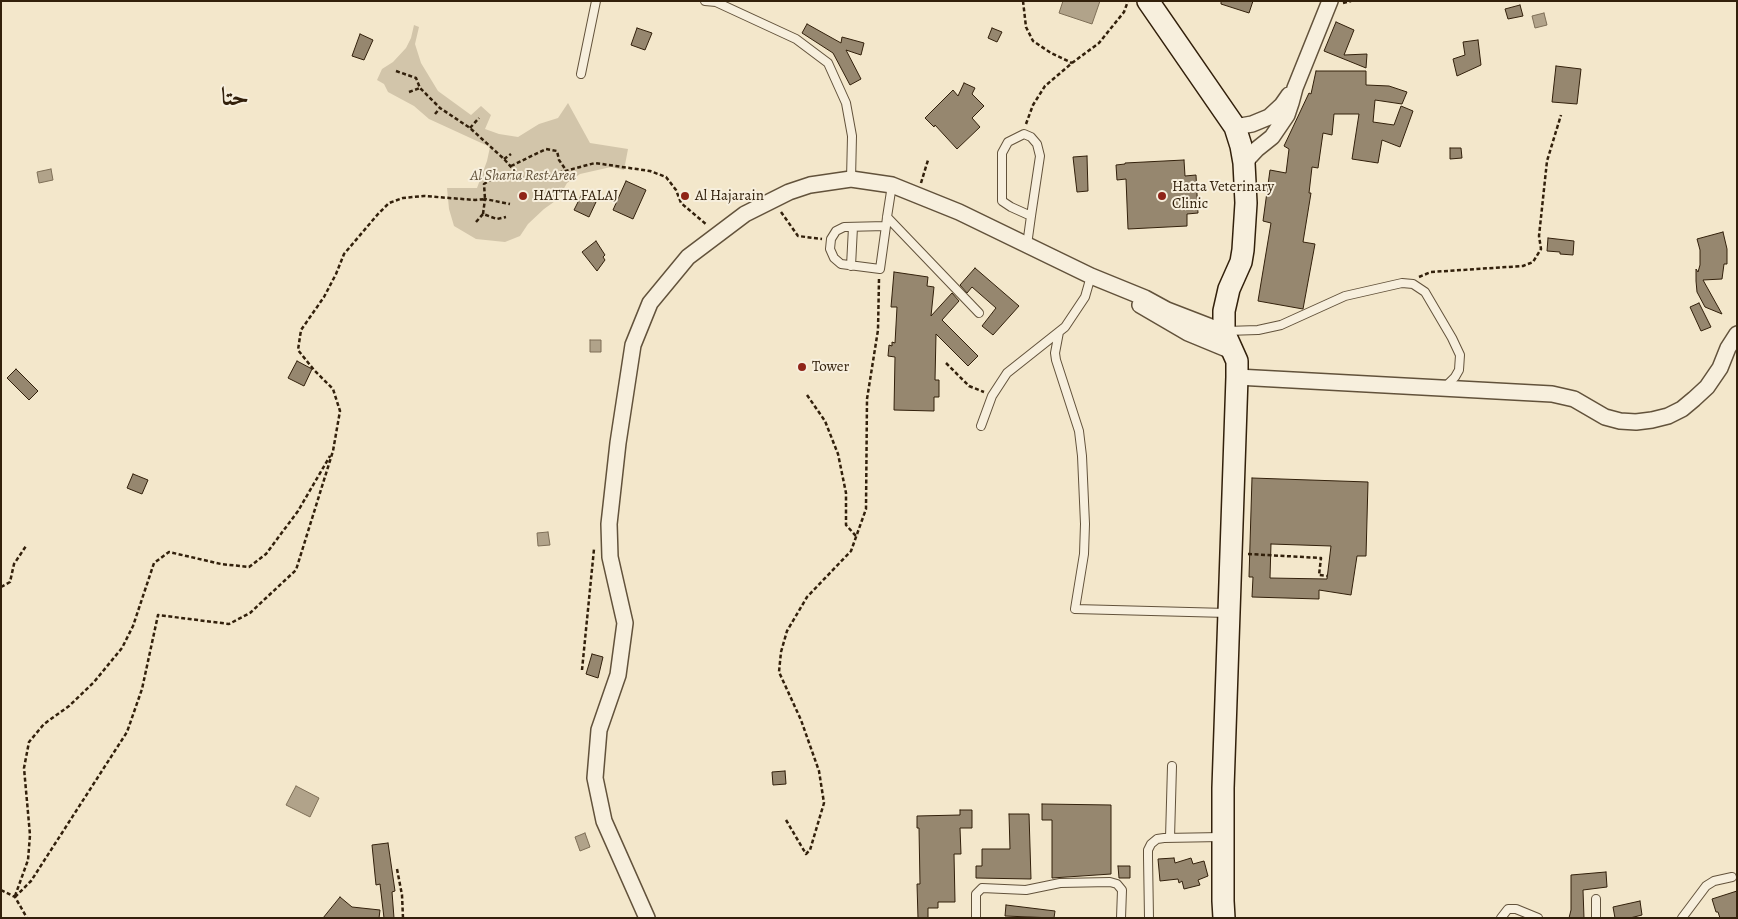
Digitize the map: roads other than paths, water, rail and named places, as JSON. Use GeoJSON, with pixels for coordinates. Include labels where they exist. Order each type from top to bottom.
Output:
{"type":"FeatureCollection","features":[{"type":"Feature","properties":{"kind":"main road"},"geometry":{"type":"LineString","coordinates":[[1148,1],[1235,127],[1244,163],[1246,204],[1243,250],[1241,262],[1229,289],[1224,311],[1224,332],[1237,362],[1237,377],[1221,912]]}},
{"type":"Feature","properties":{"kind":"street"},"geometry":{"type":"LineString","coordinates":[[1244,163],[1280,126],[1292,103],[1295,88],[1330,1]]}},
{"type":"Feature","properties":{"kind":"street"},"geometry":{"type":"LineString","coordinates":[[1235,127],[1252,124],[1269,117],[1282,105],[1295,88]]}},
{"type":"Feature","properties":{"kind":"street"},"geometry":{"type":"LineString","coordinates":[[647,918],[604,821],[595,778],[600,730],[618,675],[625,623],[610,557],[610,519],[618,443],[633,345],[650,303],[688,257],[745,214],[789,192],[810,185],[851,179],[892,184],[959,212],[1122,290],[1224,332]]}},
{"type":"Feature","properties":{"kind":"street"},"geometry":{"type":"LineString","coordinates":[[1122,290],[1138,304],[1171,324],[1234,352]]}},
{"type":"Feature","properties":{"kind":"street"},"geometry":{"type":"LineString","coordinates":[[1237,377],[1558,395],[1574,399],[1593,411],[1613,419],[1636,422],[1668,416],[1682,409],[1707,387],[1720,368],[1728,348],[1737,334]]}},
{"type":"Feature","properties":{"kind":"lane"},"geometry":{"type":"LineString","coordinates":[[581,74],[596,1]]}},
{"type":"Feature","properties":{"kind":"lane"},"geometry":{"type":"LineString","coordinates":[[705,1],[716,2],[796,39],[828,63],[846,103],[852,136],[851,179]]}},
{"type":"Feature","properties":{"kind":"lane"},"geometry":{"type":"LineString","coordinates":[[1026,244],[1031,216],[1040,156],[1037,144],[1031,137],[1024,134],[1008,142],[1002,153],[1002,201],[1031,216]]}},
{"type":"Feature","properties":{"kind":"lane"},"geometry":{"type":"LineString","coordinates":[[886,226],[844,227],[836,232],[831,239],[830,249],[834,258],[841,264],[880,269],[892,184]]}},
{"type":"Feature","properties":{"kind":"lane"},"geometry":{"type":"LineString","coordinates":[[887,217],[979,313]]}},
{"type":"Feature","properties":{"kind":"lane"},"geometry":{"type":"LineString","coordinates":[[850,266],[853,227]]}},
{"type":"Feature","properties":{"kind":"lane"},"geometry":{"type":"LineString","coordinates":[[981,426],[992,396],[1007,373],[1066,327],[1085,297],[1092,276]]}},
{"type":"Feature","properties":{"kind":"lane"},"geometry":{"type":"LineString","coordinates":[[1224,332],[1258,330],[1281,325],[1345,296],[1402,283],[1413,284],[1425,292],[1460,355],[1459,370],[1455,377],[1442,389]]}},
{"type":"Feature","properties":{"kind":"lane"},"geometry":{"type":"LineString","coordinates":[[1059,332],[1055,353],[1056,360],[1081,443],[1085,524],[1084,554],[1075,609],[1229,613]]}},
{"type":"Feature","properties":{"kind":"lane"},"geometry":{"type":"LineString","coordinates":[[1170,838],[1172,766]]}},
{"type":"Feature","properties":{"kind":"lane"},"geometry":{"type":"LineString","coordinates":[[1149,918],[1148,850],[1152,844],[1157,839],[1223,837]]}},
{"type":"Feature","properties":{"kind":"lane"},"geometry":{"type":"LineString","coordinates":[[1682,918],[1706,886],[1714,881],[1732,877]]}},
{"type":"Feature","properties":{"kind":"lane"},"geometry":{"type":"LineString","coordinates":[[976,918],[976,894],[982,888],[1034,890],[1060,884],[1110,882],[1117,884],[1122,890],[1121,918]]}},
{"type":"Feature","properties":{"kind":"lane"},"geometry":{"type":"LineString","coordinates":[[1596,899],[1596,918]]}},
{"type":"Feature","properties":{"kind":"lane"},"geometry":{"type":"LineString","coordinates":[[1501,918],[1508,909],[1516,909],[1538,918]]}},
{"type":"Feature","properties":{"kind":"place","name":"HATTA FALAJ"},"geometry":{"type":"Point","coordinates":[523,196]}},
{"type":"Feature","properties":{"kind":"place","name":"Al Hajarain"},"geometry":{"type":"Point","coordinates":[685,196]}},
{"type":"Feature","properties":{"kind":"place","name":"Hatta Veterinary Clinic"},"geometry":{"type":"Point","coordinates":[1162,196]}},
{"type":"Feature","properties":{"kind":"place","name":"Tower"},"geometry":{"type":"Point","coordinates":[802,367]}},
{"type":"Feature","properties":{"kind":"district","name":"حتا"},"geometry":{"type":"Point","coordinates":[235,99]}},
{"type":"Feature","properties":{"kind":"park label","name":"Al Sharia Rest Area"},"geometry":{"type":"Point","coordinates":[523,176]}}]}
